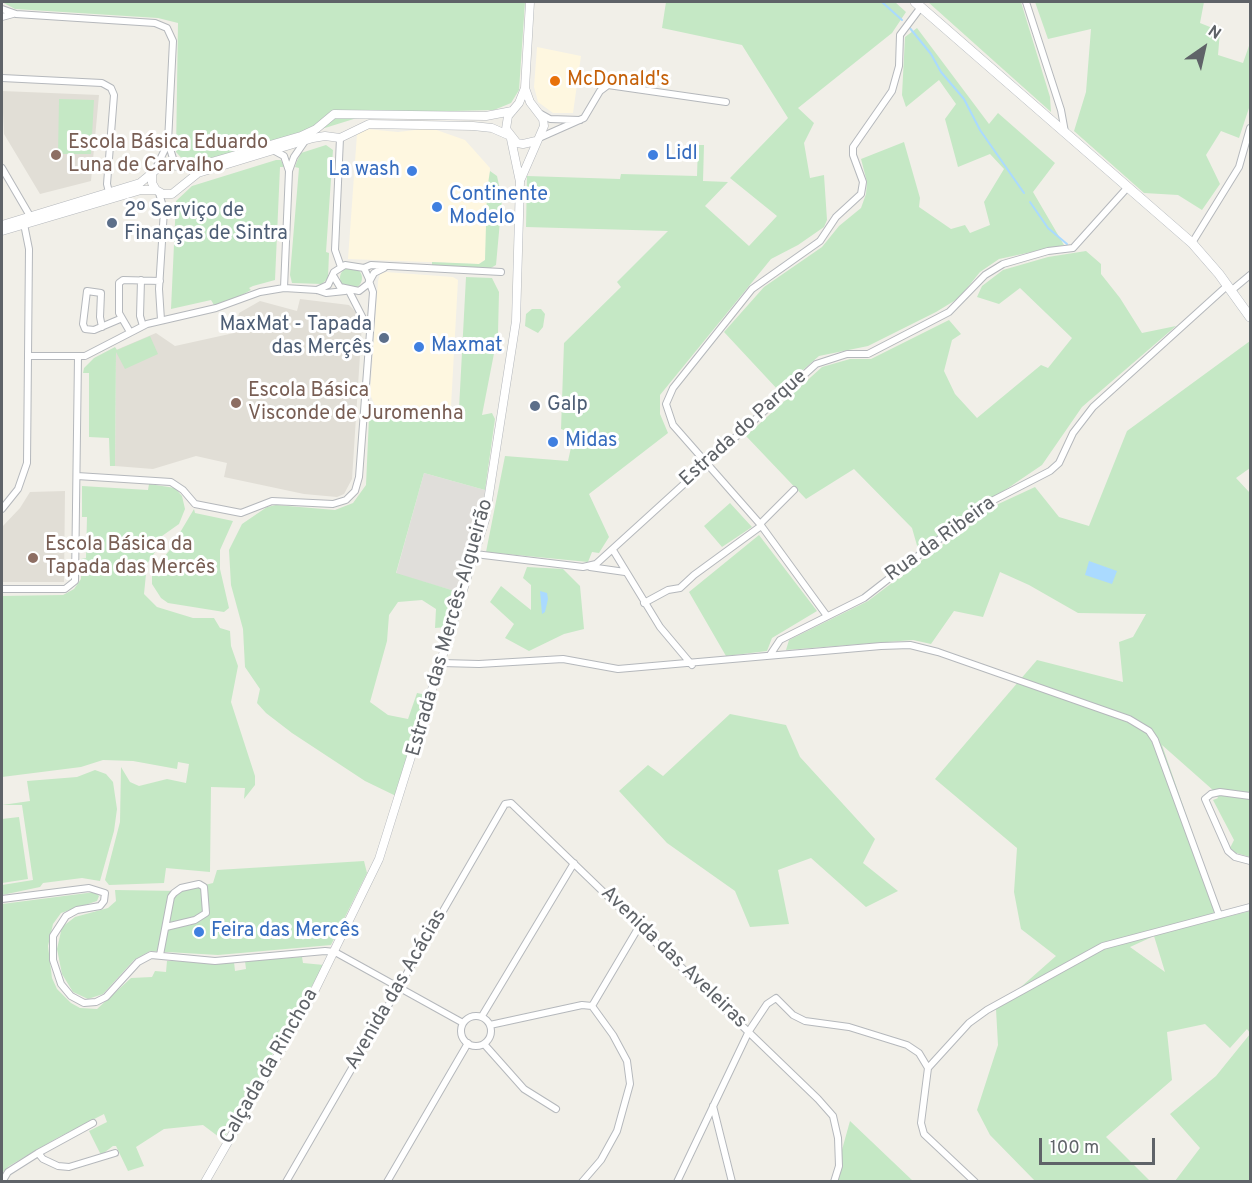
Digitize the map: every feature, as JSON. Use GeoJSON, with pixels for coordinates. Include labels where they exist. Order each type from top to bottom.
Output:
{"type":"FeatureCollection","features":[{"type":"Feature","properties":{"kind":"main road"},"geometry":{"type":"LineString","coordinates":[[918,4],[1192,243],[1251,316]]}},
{"type":"Feature","properties":{"kind":"street","name":"Estrada das Mercês-Algueirão"},"geometry":{"type":"LineString","coordinates":[[335,952],[382,854],[489,504],[515,330],[520,182],[506,123],[525,88],[530,2]]}},
{"type":"Feature","properties":{"kind":"street"},"geometry":{"type":"LineString","coordinates":[[1026,2],[1061,110],[1065,132]]}},
{"type":"Feature","properties":{"kind":"street"},"geometry":{"type":"LineString","coordinates":[[827,616],[761,525],[706,464],[670,419],[666,404],[669,394],[752,290],[820,241],[836,217],[861,194],[863,182],[854,155],[854,147],[892,91],[898,66],[900,35],[918,4]]}},
{"type":"Feature","properties":{"kind":"street"},"geometry":{"type":"LineString","coordinates":[[2,9],[16,14]]}},
{"type":"Feature","properties":{"kind":"street"},"geometry":{"type":"LineString","coordinates":[[2,17],[16,14],[155,23],[167,28],[173,41],[168,142],[176,166],[182,174],[179,189],[164,210]]}},
{"type":"Feature","properties":{"kind":"street"},"geometry":{"type":"LineString","coordinates":[[2,78],[102,84],[111,88],[114,95],[107,184],[109,192]]}},
{"type":"Feature","properties":{"kind":"street"},"geometry":{"type":"LineString","coordinates":[[2,231],[141,190],[157,191],[168,195],[198,173],[305,141],[331,136],[340,138],[350,131],[369,124],[482,126],[524,144],[581,120],[589,113],[600,91],[615,84],[726,102]]}},
{"type":"Feature","properties":{"kind":"street","name":"Estrada das Mercês-Algueirão"},"geometry":{"type":"LineString","coordinates":[[520,182],[544,126],[525,88]]}},
{"type":"Feature","properties":{"kind":"street"},"geometry":{"type":"LineString","coordinates":[[2,225],[140,183],[154,170],[167,163],[191,168],[301,136],[327,121],[334,114],[345,116],[493,116],[525,106],[550,119],[581,120]]}},
{"type":"Feature","properties":{"kind":"street"},"geometry":{"type":"LineString","coordinates":[[345,116],[349,120],[350,131]]}},
{"type":"Feature","properties":{"kind":"street"},"geometry":{"type":"LineString","coordinates":[[327,121],[327,132],[331,136]]}},
{"type":"Feature","properties":{"kind":"street"},"geometry":{"type":"LineString","coordinates":[[1192,243],[1239,167],[1251,128]]}},
{"type":"Feature","properties":{"kind":"street"},"geometry":{"type":"LineString","coordinates":[[340,138],[335,250],[341,267]]}},
{"type":"Feature","properties":{"kind":"street"},"geometry":{"type":"LineString","coordinates":[[284,288],[290,171],[294,157],[305,141]]}},
{"type":"Feature","properties":{"kind":"street"},"geometry":{"type":"LineString","coordinates":[[161,320],[160,281],[164,210],[151,179],[168,142]]}},
{"type":"Feature","properties":{"kind":"street"},"geometry":{"type":"LineString","coordinates":[[273,150],[284,156],[290,171]]}},
{"type":"Feature","properties":{"kind":"street"},"geometry":{"type":"LineString","coordinates":[[2,168],[30,216]]}},
{"type":"Feature","properties":{"kind":"street","name":"Estrada do Parque"},"geometry":{"type":"LineString","coordinates":[[590,567],[613,550],[816,364],[847,354],[872,352],[902,334],[948,312],[989,272],[1003,264],[1048,251],[1073,248],[1127,188]]}},
{"type":"Feature","properties":{"kind":"street"},"geometry":{"type":"LineString","coordinates":[[2,509],[18,489],[26,468],[29,249],[24,224]]}},
{"type":"Feature","properties":{"kind":"street"},"geometry":{"type":"LineString","coordinates":[[369,331],[347,291],[336,283],[334,272],[341,267],[364,268],[371,265],[501,272]]}},
{"type":"Feature","properties":{"kind":"street"},"geometry":{"type":"LineString","coordinates":[[29,356],[78,357],[91,354],[143,326],[236,302],[260,292],[284,288],[317,290],[326,293],[364,289],[369,280],[386,267]]}},
{"type":"Feature","properties":{"kind":"street"},"geometry":{"type":"LineString","coordinates":[[77,476],[171,482],[183,490],[195,504],[241,513],[272,501],[333,504],[346,500],[355,491],[359,477],[373,292],[364,268]]}},
{"type":"Feature","properties":{"kind":"street","name":"Rua da Ribeira"},"geometry":{"type":"LineString","coordinates":[[770,655],[780,640],[864,598],[982,506],[1019,489],[1055,467],[1073,433],[1093,408],[1230,288],[1251,275]]}},
{"type":"Feature","properties":{"kind":"street"},"geometry":{"type":"LineString","coordinates":[[317,290],[324,287],[334,277]]}},
{"type":"Feature","properties":{"kind":"street"},"geometry":{"type":"LineString","coordinates":[[130,332],[120,319],[119,282],[123,280],[160,281]]}},
{"type":"Feature","properties":{"kind":"street"},"geometry":{"type":"LineString","coordinates":[[141,280],[140,316],[143,326]]}},
{"type":"Feature","properties":{"kind":"street"},"geometry":{"type":"LineString","coordinates":[[102,327],[101,293],[87,291],[84,327],[91,331],[102,327],[120,319]]}},
{"type":"Feature","properties":{"kind":"street"},"geometry":{"type":"LineString","coordinates":[[2,589],[65,589],[73,583],[76,575],[78,357]]}},
{"type":"Feature","properties":{"kind":"street"},"geometry":{"type":"LineString","coordinates":[[644,603],[668,590],[680,588],[761,525],[794,490]]}},
{"type":"Feature","properties":{"kind":"street"},"geometry":{"type":"LineString","coordinates":[[613,550],[660,627],[692,665]]}},
{"type":"Feature","properties":{"kind":"street"},"geometry":{"type":"LineString","coordinates":[[475,554],[625,572]]}},
{"type":"Feature","properties":{"kind":"street"},"geometry":{"type":"LineString","coordinates":[[442,663],[479,664],[563,659],[618,669],[692,665],[770,655],[881,646],[924,647],[1138,723],[1155,740],[1220,915]]}},
{"type":"Feature","properties":{"kind":"street"},"geometry":{"type":"LineString","coordinates":[[1251,796],[1220,792],[1211,794],[1205,799],[1227,851],[1235,857],[1251,861]]}},
{"type":"Feature","properties":{"kind":"street","name":"Avenida das Aveleiras"},"geometry":{"type":"LineString","coordinates":[[511,802],[749,1031],[833,1116],[839,1166],[834,1182]]}},
{"type":"Feature","properties":{"kind":"street","name":"Avenida das Acácias"},"geometry":{"type":"LineString","coordinates":[[286,1182],[505,804],[511,802]]}},
{"type":"Feature","properties":{"kind":"street"},"geometry":{"type":"LineString","coordinates":[[482,1016],[574,863]]}},
{"type":"Feature","properties":{"kind":"street"},"geometry":{"type":"LineString","coordinates":[[160,955],[171,897],[177,889],[199,884],[204,887],[206,913],[195,920],[166,927]]}},
{"type":"Feature","properties":{"kind":"street"},"geometry":{"type":"LineString","coordinates":[[2,899],[89,888],[105,893],[104,901],[100,906],[77,910],[66,916],[53,936],[52,952],[59,979],[68,993],[81,1002],[92,1003],[101,1000],[138,962],[151,955],[215,961],[335,952],[462,1023]]}},
{"type":"Feature","properties":{"kind":"street"},"geometry":{"type":"LineString","coordinates":[[975,1182],[924,1134],[921,1122],[928,1068],[978,1017],[1008,996],[1113,942],[1251,907]]}},
{"type":"Feature","properties":{"kind":"street"},"geometry":{"type":"LineString","coordinates":[[592,1006],[640,926]]}},
{"type":"Feature","properties":{"kind":"street","name":"Calçada da Rinchoa"},"geometry":{"type":"LineString","coordinates":[[205,1182],[335,952]]}},
{"type":"Feature","properties":{"kind":"street"},"geometry":{"type":"LineString","coordinates":[[678,1182],[749,1031],[767,1004],[776,998],[793,1015],[805,1021],[849,1027],[907,1045],[919,1053],[928,1068]]}},
{"type":"Feature","properties":{"kind":"street"},"geometry":{"type":"LineString","coordinates":[[490,1025],[582,1005],[592,1006],[613,1035],[627,1061],[630,1084],[617,1131],[601,1160],[582,1182]]}},
{"type":"Feature","properties":{"kind":"street"},"geometry":{"type":"LineString","coordinates":[[473,1016],[482,1016],[490,1025],[491,1035],[484,1044],[476,1046],[468,1043],[461,1032],[462,1023],[473,1016]]}},
{"type":"Feature","properties":{"kind":"street"},"geometry":{"type":"LineString","coordinates":[[387,1182],[468,1043]]}},
{"type":"Feature","properties":{"kind":"street"},"geometry":{"type":"LineString","coordinates":[[484,1044],[524,1089],[556,1109]]}},
{"type":"Feature","properties":{"kind":"street"},"geometry":{"type":"LineString","coordinates":[[713,1105],[732,1182]]}},
{"type":"Feature","properties":{"kind":"street"},"geometry":{"type":"LineString","coordinates":[[2,1182],[8,1172],[93,1123]]}},
{"type":"Feature","properties":{"kind":"street"},"geometry":{"type":"LineString","coordinates":[[38,1153],[43,1159],[58,1167],[69,1167],[115,1153]]}},
{"type":"Feature","properties":{"kind":"shaded area"},"geometry":{"type":"Polygon","coordinates":[[[537,47],[581,56],[573,113],[553,113],[538,102],[534,87],[537,47]]]}},
{"type":"Feature","properties":{"kind":"shaded area","name":"Escola Básica Eduardo Luna de Carvalho"},"geometry":{"type":"Polygon","coordinates":[[[2,91],[99,95],[91,181],[40,194],[4,134],[2,91]]]}},
{"type":"Feature","properties":{"kind":"shaded area"},"geometry":{"type":"Polygon","coordinates":[[[431,128],[465,140],[490,168],[485,260],[479,264],[348,259],[357,134],[367,129],[398,132],[431,128]]]}},
{"type":"Feature","properties":{"kind":"shaded area"},"geometry":{"type":"Polygon","coordinates":[[[386,272],[453,277],[458,280],[451,407],[445,410],[375,406],[370,394],[378,281],[380,274],[386,272]]]}},
{"type":"Feature","properties":{"kind":"shaded area","name":"Escola Básica Visconde de Juromenha"},"geometry":{"type":"Polygon","coordinates":[[[300,299],[349,305],[358,314],[362,324],[352,479],[344,494],[337,497],[304,494],[224,477],[227,463],[196,456],[153,469],[115,466],[116,350],[156,333],[175,346],[234,333],[239,313],[260,301],[297,311],[300,299]]]}},
{"type":"Feature","properties":{"kind":"shaded area"},"geometry":{"type":"Polygon","coordinates":[[[424,473],[485,490],[482,509],[471,525],[475,528],[458,592],[396,574],[424,473]]]}},
{"type":"Feature","properties":{"kind":"shaded area","name":"Escola Básica da Tapada das Mercês"},"geometry":{"type":"Polygon","coordinates":[[[65,491],[64,582],[2,582],[2,527],[20,508],[30,492],[65,491]]]}},
{"type":"Feature","properties":{"kind":"green space"},"geometry":{"type":"Polygon","coordinates":[[[2,2],[525,2],[519,90],[511,103],[494,110],[373,113],[267,146],[186,163],[176,152],[178,23],[158,18],[15,9],[2,2]]]}},
{"type":"Feature","properties":{"kind":"green space"},"geometry":{"type":"Polygon","coordinates":[[[666,2],[895,2],[906,12],[892,33],[798,108],[814,123],[804,143],[810,178],[824,175],[827,220],[824,227],[798,245],[771,259],[660,395],[660,414],[668,433],[589,494],[609,537],[599,553],[592,552],[588,562],[486,552],[505,456],[568,461],[574,434],[561,429],[564,343],[621,287],[617,282],[668,231],[526,227],[527,176],[620,179],[621,174],[697,176],[698,145],[704,145],[703,181],[728,182],[705,206],[749,246],[777,216],[730,178],[788,118],[742,45],[662,28],[666,2]]]}},
{"type":"Feature","properties":{"kind":"green space"},"geometry":{"type":"Polygon","coordinates":[[[928,2],[1021,2],[1050,97],[1051,112],[928,2]]]}},
{"type":"Feature","properties":{"kind":"green space"},"geometry":{"type":"Polygon","coordinates":[[[1035,2],[1204,2],[1200,23],[1220,31],[1218,55],[1243,63],[1250,43],[1250,105],[1239,138],[1221,131],[1206,155],[1220,184],[1202,210],[1178,195],[1144,193],[1074,131],[1086,92],[1091,29],[1048,39],[1035,2]]]}},
{"type":"Feature","properties":{"kind":"green space"},"geometry":{"type":"Polygon","coordinates":[[[917,28],[989,124],[998,113],[1055,163],[1033,192],[1064,245],[999,259],[980,272],[959,298],[936,312],[868,346],[819,356],[779,391],[724,332],[764,287],[822,247],[839,226],[861,208],[867,182],[861,159],[904,142],[920,198],[919,207],[951,229],[965,225],[970,233],[990,225],[984,202],[1004,169],[990,154],[958,167],[945,119],[956,104],[939,80],[906,107],[902,95],[905,37],[917,28]]]}},
{"type":"Feature","properties":{"kind":"green space"},"geometry":{"type":"Polygon","coordinates":[[[59,99],[94,100],[91,154],[58,154],[59,99]]]}},
{"type":"Feature","properties":{"kind":"green space"},"geometry":{"type":"Polygon","coordinates":[[[326,145],[333,150],[326,252],[329,253],[328,278],[322,284],[292,283],[290,275],[299,168],[295,167],[301,153],[326,145]]]}},
{"type":"Feature","properties":{"kind":"green space"},"geometry":{"type":"Polygon","coordinates":[[[281,160],[284,167],[280,167],[275,280],[253,286],[249,288],[251,290],[236,298],[214,305],[211,300],[171,309],[176,201],[192,186],[281,160]]]}},
{"type":"Feature","properties":{"kind":"green space"},"geometry":{"type":"Polygon","coordinates":[[[490,171],[497,176],[502,199],[496,265],[489,269],[432,265],[432,262],[479,264],[485,260],[487,190],[490,171]]]}},
{"type":"Feature","properties":{"kind":"green space"},"geometry":{"type":"Polygon","coordinates":[[[1086,251],[1101,264],[1101,274],[1120,298],[1142,333],[1176,326],[1082,407],[1042,465],[918,549],[912,528],[854,469],[806,499],[746,436],[822,367],[850,359],[871,359],[949,320],[961,334],[952,340],[944,371],[955,394],[977,418],[1041,365],[1048,368],[1072,338],[1020,288],[999,304],[977,297],[982,286],[1003,270],[1048,257],[1086,251]]]}},
{"type":"Feature","properties":{"kind":"green space"},"geometry":{"type":"Polygon","coordinates":[[[351,267],[361,274],[362,278],[355,288],[351,289],[341,282],[340,278],[347,268],[351,267]]]}},
{"type":"Feature","properties":{"kind":"green space"},"geometry":{"type":"Polygon","coordinates":[[[466,277],[492,278],[499,292],[498,333],[482,415],[492,413],[495,419],[485,490],[424,473],[396,573],[458,592],[447,627],[435,628],[436,609],[422,600],[398,602],[389,615],[387,641],[370,702],[388,715],[408,719],[417,693],[427,695],[396,796],[365,781],[292,733],[257,703],[260,689],[245,667],[243,629],[231,585],[229,550],[242,524],[267,507],[276,505],[335,510],[353,503],[366,485],[369,417],[427,421],[453,418],[459,409],[466,277]]]}},
{"type":"Feature","properties":{"kind":"green space"},"geometry":{"type":"Polygon","coordinates":[[[532,309],[541,309],[545,314],[543,327],[538,333],[525,326],[526,314],[532,309]]]}},
{"type":"Feature","properties":{"kind":"green space"},"geometry":{"type":"Polygon","coordinates":[[[150,336],[158,354],[125,369],[116,352],[115,466],[110,466],[109,438],[89,437],[89,373],[83,373],[84,368],[94,358],[115,347],[117,350],[150,336]]]}},
{"type":"Feature","properties":{"kind":"green space"},"geometry":{"type":"Polygon","coordinates":[[[1250,341],[1250,468],[1236,478],[1250,493],[1250,857],[1236,853],[1230,848],[1234,840],[1213,800],[1218,798],[1214,791],[1162,745],[1222,918],[1250,911],[1250,1033],[1247,1029],[1230,1048],[1205,1024],[1167,1032],[1172,1080],[1106,1137],[1150,1181],[1035,1181],[990,1135],[977,1110],[998,1045],[996,1009],[1056,956],[1021,929],[1014,892],[1017,848],[935,779],[1037,660],[1123,682],[1119,642],[1133,637],[1146,614],[1078,613],[1029,585],[1000,572],[983,617],[954,611],[931,644],[913,640],[786,650],[789,640],[868,601],[994,506],[1035,487],[1059,517],[1089,526],[1127,431],[1250,341]],[[1154,936],[1130,947],[1165,972],[1154,936]]]}},
{"type":"Feature","properties":{"kind":"green space"},"geometry":{"type":"Polygon","coordinates":[[[149,484],[175,488],[182,496],[185,509],[179,524],[162,536],[161,543],[147,564],[144,594],[157,607],[193,618],[214,618],[220,628],[230,631],[231,646],[238,666],[231,702],[255,776],[255,785],[244,799],[245,788],[211,787],[210,872],[166,868],[164,883],[109,885],[105,880],[120,822],[121,767],[130,782],[139,786],[167,779],[186,783],[189,764],[178,762],[177,769],[133,761],[103,760],[81,767],[2,777],[2,596],[63,595],[74,589],[81,579],[81,559],[86,558],[87,517],[82,517],[82,486],[148,490],[149,484]]]}},
{"type":"Feature","properties":{"kind":"green space"},"geometry":{"type":"Polygon","coordinates":[[[730,503],[752,527],[722,547],[704,526],[730,503]]]}},
{"type":"Feature","properties":{"kind":"green space"},"geometry":{"type":"Polygon","coordinates":[[[194,509],[195,513],[233,521],[220,550],[220,569],[229,608],[224,612],[168,603],[161,598],[152,584],[152,575],[158,564],[169,551],[194,509]]]}},
{"type":"Feature","properties":{"kind":"green space"},"geometry":{"type":"Polygon","coordinates":[[[759,535],[817,611],[772,638],[767,651],[726,656],[689,592],[759,535]]]}},
{"type":"Feature","properties":{"kind":"green space"},"geometry":{"type":"Polygon","coordinates":[[[527,567],[563,569],[580,586],[584,629],[564,634],[529,651],[505,638],[514,624],[490,602],[501,586],[531,610],[531,585],[523,578],[527,567]]]}},
{"type":"Feature","properties":{"kind":"green space"},"geometry":{"type":"Polygon","coordinates":[[[730,714],[786,725],[800,757],[875,839],[863,863],[898,891],[866,907],[811,858],[778,870],[789,924],[750,927],[735,891],[667,843],[619,791],[648,765],[663,776],[730,714]]]}},
{"type":"Feature","properties":{"kind":"green space"},"geometry":{"type":"Polygon","coordinates":[[[95,770],[106,774],[113,782],[117,809],[114,831],[100,881],[82,878],[43,883],[40,887],[2,895],[2,885],[33,880],[22,805],[2,805],[30,801],[27,781],[77,777],[95,770]]]}},
{"type":"Feature","properties":{"kind":"green space"},"geometry":{"type":"Polygon","coordinates":[[[19,817],[28,879],[2,883],[2,819],[19,817]]]}},
{"type":"Feature","properties":{"kind":"green space","name":"Feira das Mercês"},"geometry":{"type":"Polygon","coordinates":[[[364,861],[367,873],[331,945],[218,955],[150,951],[134,960],[103,994],[88,999],[73,992],[62,974],[57,949],[62,927],[75,917],[108,908],[116,901],[115,890],[180,891],[213,883],[217,870],[364,861]]]}},
{"type":"Feature","properties":{"kind":"green space"},"geometry":{"type":"Polygon","coordinates":[[[95,892],[99,896],[97,901],[61,913],[53,924],[48,946],[52,978],[57,989],[71,1003],[80,1008],[97,1009],[131,978],[152,977],[155,971],[166,972],[167,961],[234,962],[235,971],[246,969],[245,961],[302,957],[303,963],[324,965],[223,1140],[203,1125],[164,1129],[136,1147],[144,1166],[128,1171],[116,1146],[101,1155],[89,1131],[107,1122],[104,1114],[57,1138],[9,1166],[2,1173],[2,904],[95,892]]]}},
{"type":"Feature","properties":{"kind":"green space"},"geometry":{"type":"Polygon","coordinates":[[[1250,1034],[1250,1180],[1175,1181],[1200,1148],[1170,1114],[1216,1076],[1250,1034]]]}},
{"type":"Feature","properties":{"kind":"green space"},"geometry":{"type":"Polygon","coordinates":[[[850,1121],[913,1181],[833,1182],[850,1121]]]}},
{"type":"Feature","properties":{"kind":"water"},"geometry":{"type":"Polygon","coordinates":[[[1089,561],[1117,571],[1112,584],[1085,575],[1089,561]]]}},
{"type":"Feature","properties":{"kind":"water"},"geometry":{"type":"Polygon","coordinates":[[[540,591],[547,593],[548,599],[545,612],[542,614],[540,591]]]}},
{"type":"Feature","properties":{"kind":"waterway"},"geometry":{"type":"LineString","coordinates":[[882,2],[902,20]]}},
{"type":"Feature","properties":{"kind":"waterway"},"geometry":{"type":"LineString","coordinates":[[909,27],[931,54],[941,72],[964,99],[980,130],[1024,193]]}},
{"type":"Feature","properties":{"kind":"waterway"},"geometry":{"type":"LineString","coordinates":[[1030,202],[1048,228],[1067,244]]}},
{"type":"Feature","properties":{"kind":"place","name":"McDonald's"},"geometry":{"type":"Point","coordinates":[555,81]}},
{"type":"Feature","properties":{"kind":"place","name":"Escola Básica Eduardo Luna de Carvalho"},"geometry":{"type":"Point","coordinates":[56,155]}},
{"type":"Feature","properties":{"kind":"place","name":"Lidl"},"geometry":{"type":"Point","coordinates":[653,155]}},
{"type":"Feature","properties":{"kind":"place","name":"La wash"},"geometry":{"type":"Point","coordinates":[412,171]}},
{"type":"Feature","properties":{"kind":"place","name":"Continente Modelo"},"geometry":{"type":"Point","coordinates":[437,207]}},
{"type":"Feature","properties":{"kind":"place","name":"2º Serviço de Finanças de Sintra"},"geometry":{"type":"Point","coordinates":[112,223]}},
{"type":"Feature","properties":{"kind":"place","name":"MaxMat - Tapada das Merçês"},"geometry":{"type":"Point","coordinates":[384,338]}},
{"type":"Feature","properties":{"kind":"place","name":"Maxmat"},"geometry":{"type":"Point","coordinates":[419,347]}},
{"type":"Feature","properties":{"kind":"place","name":"Escola Básica Visconde de Juromenha"},"geometry":{"type":"Point","coordinates":[236,403]}},
{"type":"Feature","properties":{"kind":"place","name":"Galp"},"geometry":{"type":"Point","coordinates":[535,406]}},
{"type":"Feature","properties":{"kind":"place","name":"Midas"},"geometry":{"type":"Point","coordinates":[553,442]}},
{"type":"Feature","properties":{"kind":"place","name":"Escola Básica da Tapada das Mercês"},"geometry":{"type":"Point","coordinates":[33,558]}},
{"type":"Feature","properties":{"kind":"place","name":"Feira das Mercês"},"geometry":{"type":"Point","coordinates":[199,932]}}]}
